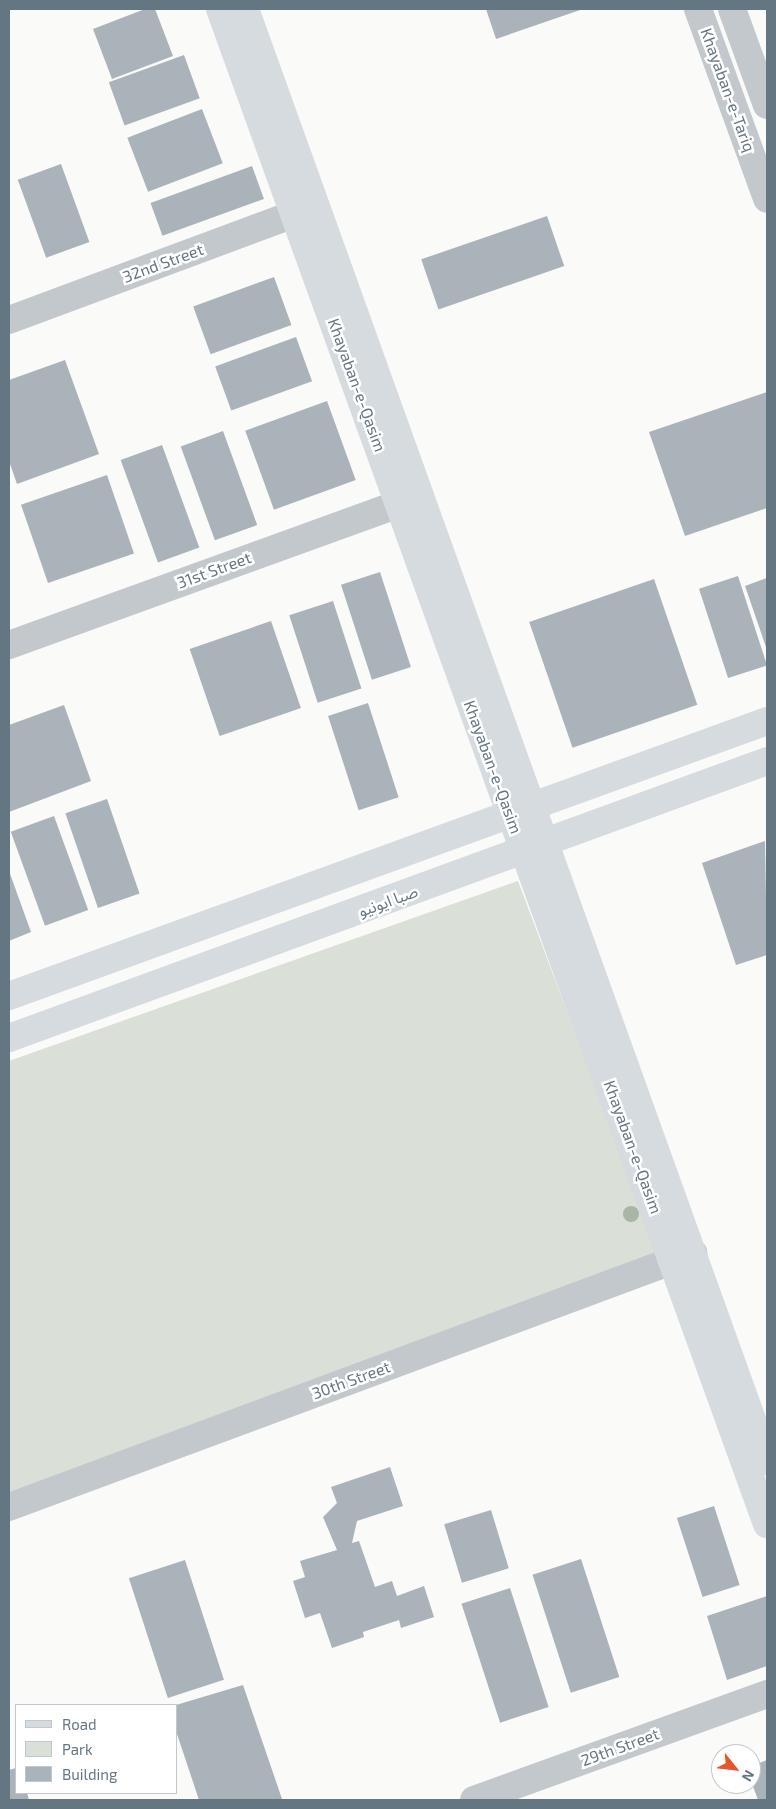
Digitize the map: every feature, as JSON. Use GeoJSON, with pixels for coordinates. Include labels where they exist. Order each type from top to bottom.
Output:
{"type":"FeatureCollection","features":[{"type":"Feature","properties":{"kind":"street","name":"Khayaban-e-Qasim"},"geometry":{"type":"LineString","coordinates":[[220,9],[305,210],[520,810],[684,1257],[767,1461]]}},
{"type":"Feature","properties":{"kind":"street","name":"Khayaban-e-Qasim"},"geometry":{"type":"LineString","coordinates":[[245,9],[305,210]]}},
{"type":"Feature","properties":{"kind":"street","name":"Khayaban-e-Tariq"},"geometry":{"type":"LineString","coordinates":[[698,9],[767,199]]}},
{"type":"Feature","properties":{"kind":"street","name":"Khayaban-e-Tariq"},"geometry":{"type":"LineString","coordinates":[[732,9],[767,105]]}},
{"type":"Feature","properties":{"kind":"street","name":"32nd Street"},"geometry":{"type":"LineString","coordinates":[[9,320],[305,210]]}},
{"type":"Feature","properties":{"kind":"street","name":"31st Street"},"geometry":{"type":"LineString","coordinates":[[9,645],[410,499]]}},
{"type":"Feature","properties":{"kind":"street"},"geometry":{"type":"LineString","coordinates":[[9,996],[767,721]]}},
{"type":"Feature","properties":{"kind":"street","name":"صبا ایونیو"},"geometry":{"type":"LineString","coordinates":[[9,1038],[535,848],[767,761]]}},
{"type":"Feature","properties":{"kind":"street","name":"Khayaban-e-Qasim"},"geometry":{"type":"LineString","coordinates":[[684,1257],[767,1524]]}},
{"type":"Feature","properties":{"kind":"street","name":"30th Street"},"geometry":{"type":"LineString","coordinates":[[9,1507],[684,1257]]}},
{"type":"Feature","properties":{"kind":"street","name":"29th Street"},"geometry":{"type":"LineString","coordinates":[[474,1800],[767,1694]]}},
{"type":"Feature","properties":{"kind":"green space"},"geometry":{"type":"Polygon","coordinates":[[[518,881],[659,1256],[9,1495],[9,1061],[518,881]]]}},
{"type":"Feature","properties":{"kind":"building"},"geometry":{"type":"Polygon","coordinates":[[[145,9],[155,9],[173,56],[112,79],[93,29],[145,9]]]}},
{"type":"Feature","properties":{"kind":"building"},"geometry":{"type":"Polygon","coordinates":[[[486,9],[583,9],[496,39],[486,9]]]}},
{"type":"Feature","properties":{"kind":"building"},"geometry":{"type":"Polygon","coordinates":[[[184,55],[200,98],[125,126],[109,82],[184,55]]]}},
{"type":"Feature","properties":{"kind":"building"},"geometry":{"type":"Polygon","coordinates":[[[202,109],[223,163],[148,192],[127,138],[202,109]]]}},
{"type":"Feature","properties":{"kind":"building"},"geometry":{"type":"Polygon","coordinates":[[[61,164],[89,242],[46,258],[18,180],[61,164]]]}},
{"type":"Feature","properties":{"kind":"building"},"geometry":{"type":"Polygon","coordinates":[[[252,166],[264,199],[162,236],[151,203],[252,166]]]}},
{"type":"Feature","properties":{"kind":"building"},"geometry":{"type":"Polygon","coordinates":[[[547,216],[564,266],[439,309],[421,259],[547,216]]]}},
{"type":"Feature","properties":{"kind":"building"},"geometry":{"type":"Polygon","coordinates":[[[274,277],[291,325],[211,354],[193,306],[274,277]]]}},
{"type":"Feature","properties":{"kind":"building"},"geometry":{"type":"Polygon","coordinates":[[[296,337],[312,381],[231,411],[215,366],[296,337]]]}},
{"type":"Feature","properties":{"kind":"building"},"geometry":{"type":"Polygon","coordinates":[[[65,360],[99,454],[17,484],[9,461],[9,380],[65,360]]]}},
{"type":"Feature","properties":{"kind":"building"},"geometry":{"type":"Polygon","coordinates":[[[767,392],[767,508],[685,536],[649,432],[767,392]]]}},
{"type":"Feature","properties":{"kind":"building"},"geometry":{"type":"Polygon","coordinates":[[[327,401],[356,480],[274,510],[245,431],[327,401]]]}},
{"type":"Feature","properties":{"kind":"building"},"geometry":{"type":"Polygon","coordinates":[[[223,431],[257,525],[215,540],[181,446],[223,431]]]}},
{"type":"Feature","properties":{"kind":"building"},"geometry":{"type":"Polygon","coordinates":[[[162,445],[199,547],[158,562],[121,460],[162,445]]]}},
{"type":"Feature","properties":{"kind":"building"},"geometry":{"type":"Polygon","coordinates":[[[107,475],[134,553],[48,583],[21,505],[107,475]]]}},
{"type":"Feature","properties":{"kind":"building"},"geometry":{"type":"Polygon","coordinates":[[[380,572],[411,667],[372,680],[341,585],[380,572]]]}},
{"type":"Feature","properties":{"kind":"building"},"geometry":{"type":"Polygon","coordinates":[[[738,576],[767,665],[728,678],[699,589],[738,576]]]}},
{"type":"Feature","properties":{"kind":"building"},"geometry":{"type":"Polygon","coordinates":[[[767,578],[767,650],[745,586],[767,578]]]}},
{"type":"Feature","properties":{"kind":"building"},"geometry":{"type":"Polygon","coordinates":[[[654,579],[697,705],[572,748],[529,622],[654,579]]]}},
{"type":"Feature","properties":{"kind":"building"},"geometry":{"type":"Polygon","coordinates":[[[333,601],[361,688],[318,703],[289,615],[333,601]]]}},
{"type":"Feature","properties":{"kind":"building"},"geometry":{"type":"Polygon","coordinates":[[[271,621],[301,708],[220,736],[190,649],[271,621]]]}},
{"type":"Feature","properties":{"kind":"building"},"geometry":{"type":"Polygon","coordinates":[[[368,703],[399,797],[359,810],[328,716],[368,703]]]}},
{"type":"Feature","properties":{"kind":"building"},"geometry":{"type":"Polygon","coordinates":[[[64,705],[91,781],[9,812],[9,725],[64,705]]]}},
{"type":"Feature","properties":{"kind":"building"},"geometry":{"type":"Polygon","coordinates":[[[107,799],[140,894],[98,908],[65,813],[107,799]]]}},
{"type":"Feature","properties":{"kind":"building"},"geometry":{"type":"Polygon","coordinates":[[[54,816],[88,910],[45,926],[11,832],[54,816]]]}},
{"type":"Feature","properties":{"kind":"building"},"geometry":{"type":"Polygon","coordinates":[[[765,841],[767,955],[736,965],[702,863],[765,841]]]}},
{"type":"Feature","properties":{"kind":"building"},"geometry":{"type":"Polygon","coordinates":[[[9,871],[31,932],[9,941],[9,871]]]}},
{"type":"Feature","properties":{"kind":"building"},"geometry":{"type":"Polygon","coordinates":[[[390,1467],[403,1506],[357,1521],[352,1543],[359,1541],[375,1587],[392,1581],[397,1596],[424,1586],[434,1617],[401,1628],[399,1620],[363,1632],[364,1637],[332,1648],[320,1613],[305,1618],[293,1581],[305,1577],[300,1561],[337,1550],[323,1517],[337,1503],[331,1487],[390,1467]]]}},
{"type":"Feature","properties":{"kind":"building"},"geometry":{"type":"Polygon","coordinates":[[[714,1506],[740,1585],[703,1597],[677,1518],[714,1506]]]}},
{"type":"Feature","properties":{"kind":"building"},"geometry":{"type":"Polygon","coordinates":[[[491,1510],[509,1568],[462,1583],[444,1524],[491,1510]]]}},
{"type":"Feature","properties":{"kind":"building"},"geometry":{"type":"Polygon","coordinates":[[[581,1559],[619,1677],[571,1693],[532,1575],[581,1559]]]}},
{"type":"Feature","properties":{"kind":"building"},"geometry":{"type":"Polygon","coordinates":[[[185,1560],[224,1680],[168,1698],[129,1578],[185,1560]]]}},
{"type":"Feature","properties":{"kind":"building"},"geometry":{"type":"Polygon","coordinates":[[[510,1588],[549,1707],[500,1723],[461,1604],[510,1588]]]}},
{"type":"Feature","properties":{"kind":"building"},"geometry":{"type":"Polygon","coordinates":[[[767,1596],[767,1666],[727,1680],[707,1616],[767,1596]]]}},
{"type":"Feature","properties":{"kind":"building"},"geometry":{"type":"Polygon","coordinates":[[[243,1685],[282,1799],[199,1800],[178,1737],[178,1704],[243,1685]]]}},
{"type":"Feature","properties":{"kind":"building"},"geometry":{"type":"Polygon","coordinates":[[[767,1760],[767,1800],[758,1800],[756,1794],[761,1794],[761,1762],[767,1760]]]}},
{"type":"Feature","properties":{"kind":"building"},"geometry":{"type":"Polygon","coordinates":[[[15,1768],[15,1794],[27,1794],[29,1800],[9,1800],[9,1770],[15,1768]]]}}]}
